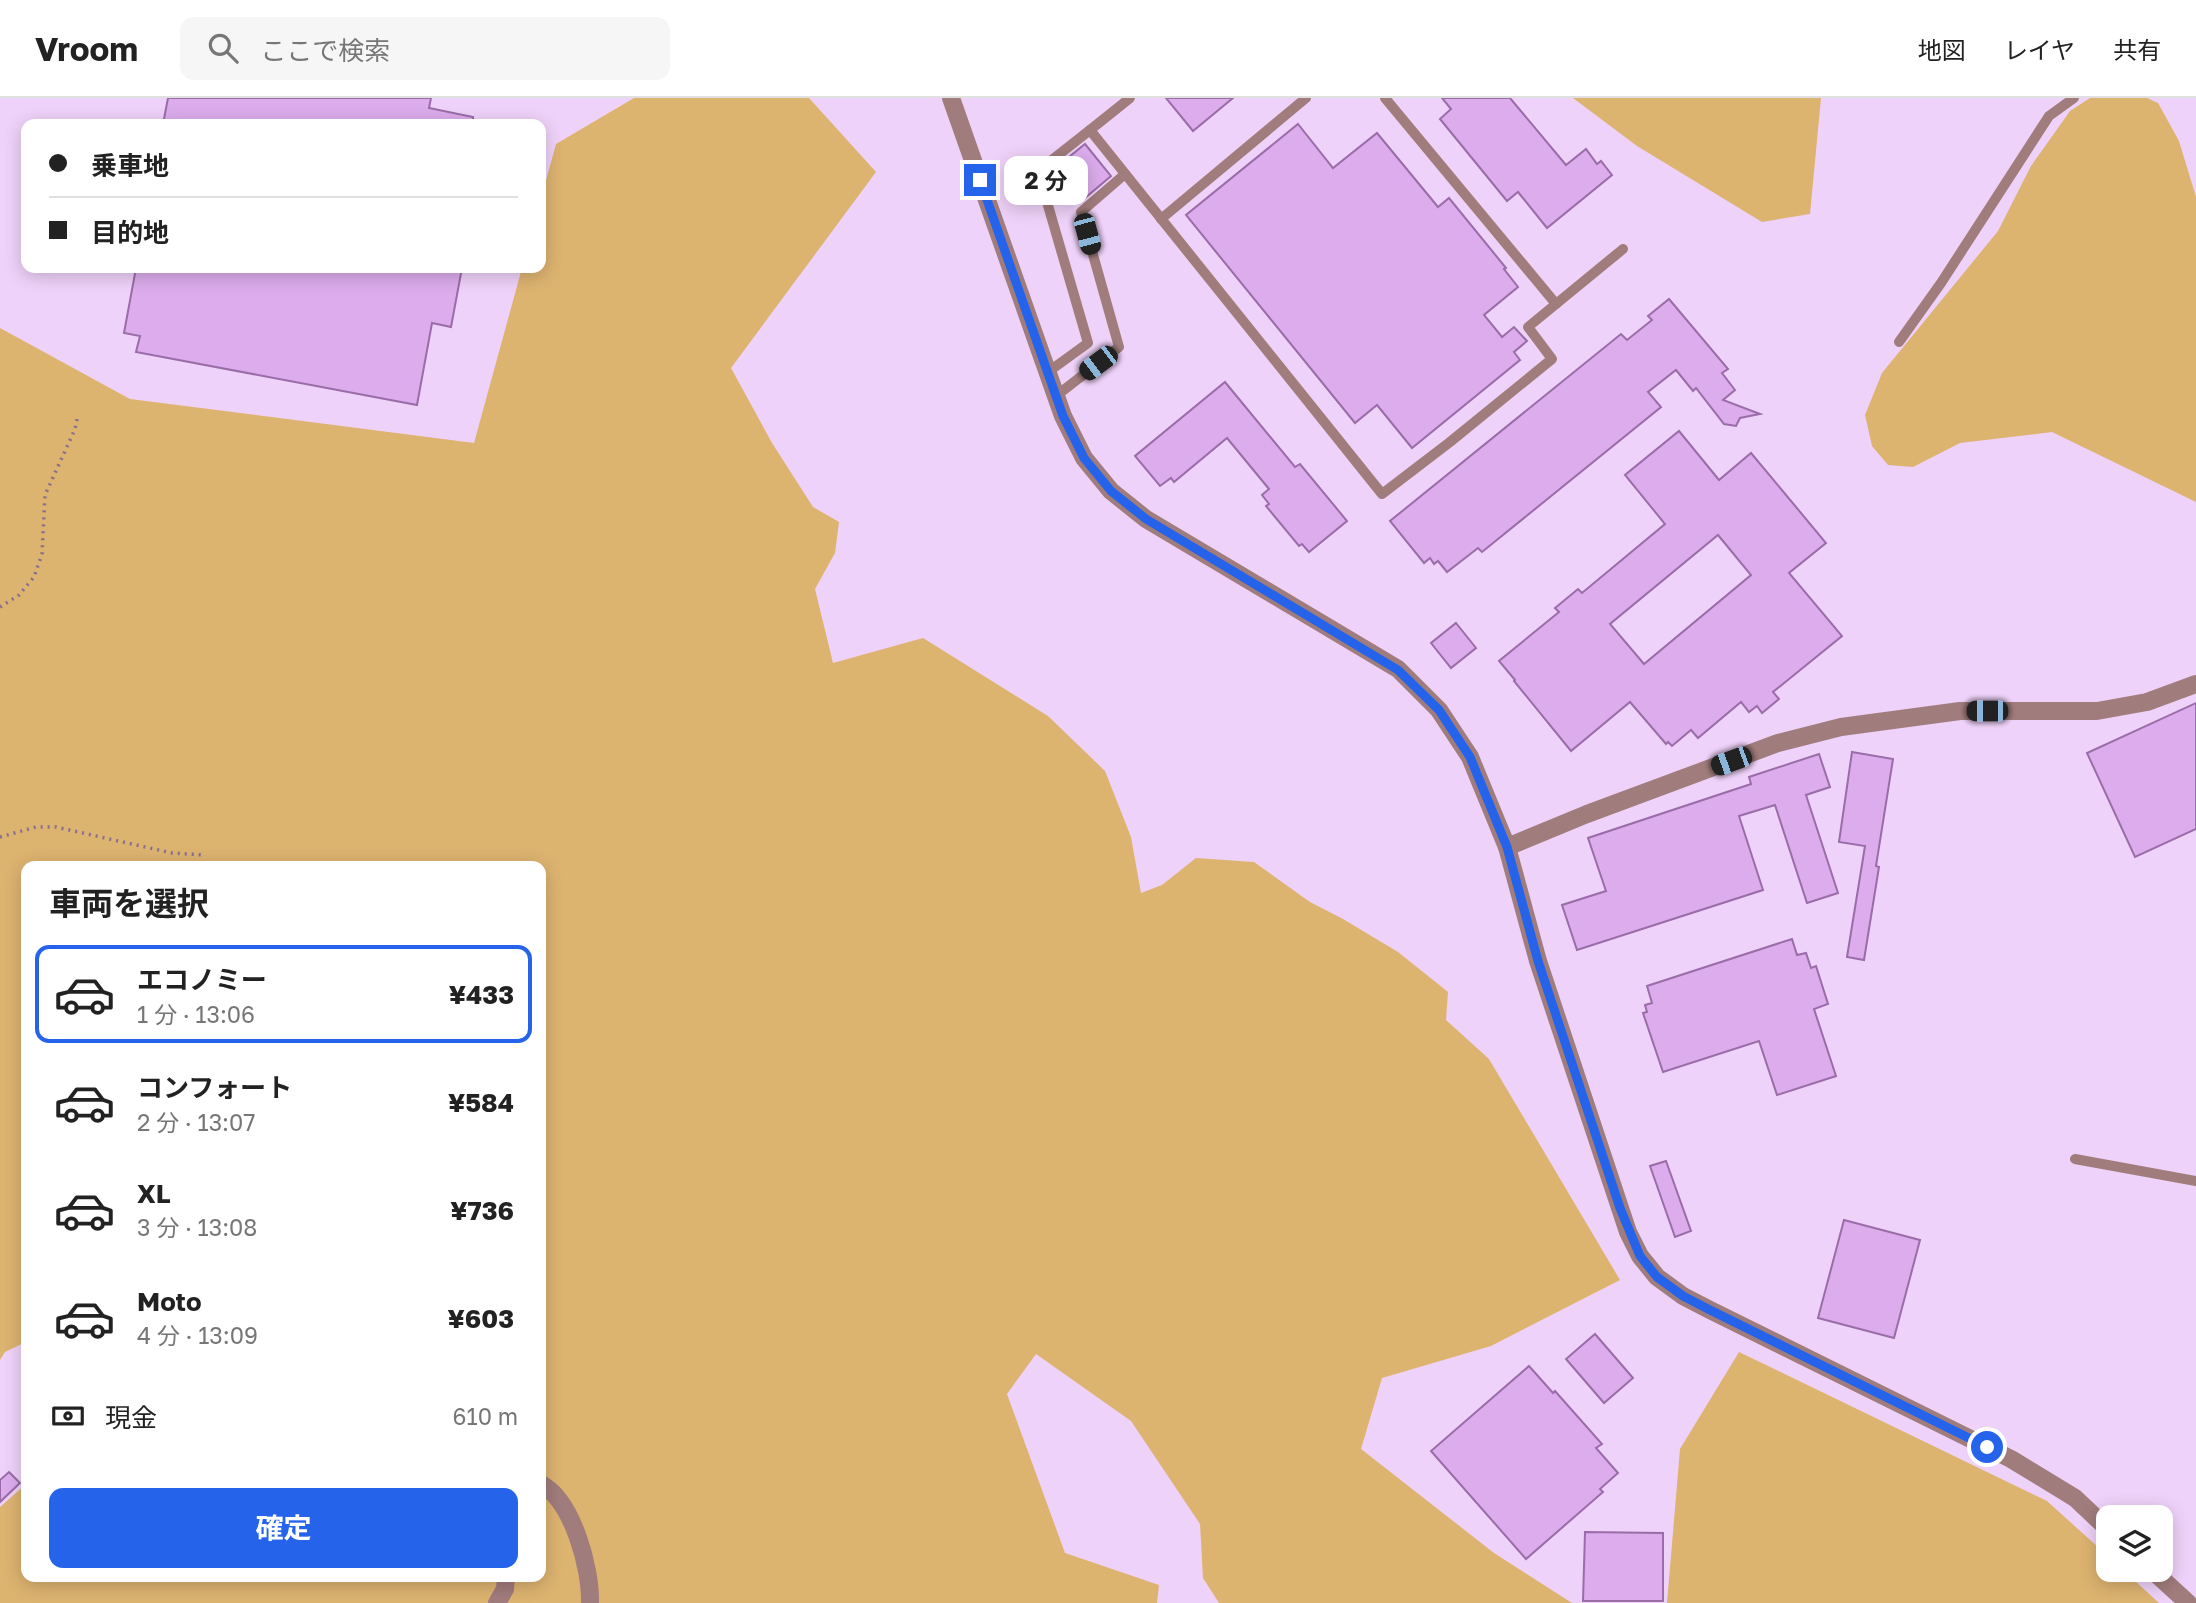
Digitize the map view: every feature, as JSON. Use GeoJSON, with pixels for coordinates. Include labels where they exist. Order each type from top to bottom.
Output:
{"type":"FeatureCollection","features":[{"type":"Feature","properties":{"kind":"street"},"geometry":{"type":"LineString","coordinates":[[951,98],[1063,416],[1084,458],[1111,491],[1146,519],[1398,670],[1439,710],[1470,757],[1507,847],[1538,961],[1624,1220],[1640,1256],[1657,1277],[1683,1296],[2011,1459],[2075,1498],[2096,1518]]}},
{"type":"Feature","properties":{"kind":"street"},"geometry":{"type":"LineString","coordinates":[[1507,847],[1587,814],[1778,743],[1841,727],[1960,711],[2097,711],[2147,702],[2196,684]]}},
{"type":"Feature","properties":{"kind":"street"},"geometry":{"type":"LineString","coordinates":[[546,1486],[571,1519],[584,1555],[590,1603]]}},
{"type":"Feature","properties":{"kind":"street"},"geometry":{"type":"LineString","coordinates":[[497,1603],[505,1589],[506,1582]]}},
{"type":"Feature","properties":{"kind":"street"},"geometry":{"type":"LineString","coordinates":[[2165,1582],[2188,1603]]}},
{"type":"Feature","properties":{"kind":"lane"},"geometry":{"type":"LineString","coordinates":[[1048,372],[1088,343],[1038,171],[1130,98]]}},
{"type":"Feature","properties":{"kind":"lane"},"geometry":{"type":"LineString","coordinates":[[1161,219],[1306,98]]}},
{"type":"Feature","properties":{"kind":"lane"},"geometry":{"type":"LineString","coordinates":[[1385,98],[1556,304]]}},
{"type":"Feature","properties":{"kind":"lane"},"geometry":{"type":"LineString","coordinates":[[1899,342],[1941,284],[2049,117],[2074,98]]}},
{"type":"Feature","properties":{"kind":"lane"},"geometry":{"type":"LineString","coordinates":[[1090,130],[1382,494],[1552,359],[1528,327],[1623,249]]}},
{"type":"Feature","properties":{"kind":"lane"},"geometry":{"type":"LineString","coordinates":[[1056,396],[1119,347],[1081,212],[1125,174]]}},
{"type":"Feature","properties":{"kind":"lane"},"geometry":{"type":"LineString","coordinates":[[2075,1159],[2196,1181]]}},
{"type":"Feature","properties":{"kind":"path"},"geometry":{"type":"LineString","coordinates":[[0,607],[19,595],[34,577],[42,554],[45,495],[75,429],[78,415]]}},
{"type":"Feature","properties":{"kind":"path"},"geometry":{"type":"LineString","coordinates":[[0,837],[36,827],[56,827],[172,853],[204,855]]}},
{"type":"Feature","properties":{"kind":"shaded area"},"geometry":{"type":"Polygon","coordinates":[[[634,98],[809,98],[876,172],[731,368],[772,443],[813,507],[839,522],[835,553],[815,589],[833,663],[923,638],[1048,716],[1105,771],[1131,837],[1141,893],[1162,885],[1196,858],[1254,862],[1310,902],[1398,952],[1448,992],[1446,1020],[1489,1059],[1620,1280],[1491,1346],[1382,1378],[1361,1449],[1494,1553],[1572,1603],[1219,1603],[1203,1578],[1200,1524],[1131,1421],[1036,1354],[1007,1394],[1065,1553],[1159,1585],[1157,1603],[0,1603],[0,1507],[21,1488],[21,1582],[546,1582],[546,861],[21,861],[21,1344],[5,1352],[0,1360],[0,328],[130,399],[474,443],[521,273],[546,273],[546,181],[556,144],[634,98]]]}},
{"type":"Feature","properties":{"kind":"shaded area"},"geometry":{"type":"Polygon","coordinates":[[[1573,98],[1821,98],[1810,214],[1762,222],[1637,146],[1573,98]]]}},
{"type":"Feature","properties":{"kind":"shaded area"},"geometry":{"type":"Polygon","coordinates":[[[2090,98],[2147,98],[2158,103],[2179,141],[2196,197],[2196,502],[2052,432],[1960,443],[1913,467],[1888,465],[1872,446],[1865,415],[1882,373],[1998,231],[2031,166],[2070,111],[2090,98]]]}},
{"type":"Feature","properties":{"kind":"shaded area"},"geometry":{"type":"Polygon","coordinates":[[[1739,1352],[2047,1501],[2096,1545],[2096,1582],[2136,1582],[2159,1603],[1667,1603],[1680,1449],[1739,1352]]]}},
{"type":"Feature","properties":{"kind":"building"},"geometry":{"type":"Polygon","coordinates":[[[168,98],[431,98],[429,108],[473,117],[473,119],[164,119],[168,98]]]}},
{"type":"Feature","properties":{"kind":"building"},"geometry":{"type":"Polygon","coordinates":[[[1166,98],[1233,98],[1193,131],[1166,98]]]}},
{"type":"Feature","properties":{"kind":"building"},"geometry":{"type":"Polygon","coordinates":[[[1442,98],[1510,98],[1566,165],[1586,149],[1597,164],[1601,161],[1612,175],[1547,228],[1518,192],[1507,201],[1440,119],[1451,109],[1442,98]]]}},
{"type":"Feature","properties":{"kind":"building"},"geometry":{"type":"Polygon","coordinates":[[[1298,124],[1333,168],[1377,133],[1438,207],[1449,198],[1506,268],[1504,269],[1518,287],[1484,315],[1502,337],[1514,327],[1527,341],[1514,352],[1520,360],[1412,448],[1377,405],[1355,423],[1186,215],[1298,124]]]}},
{"type":"Feature","properties":{"kind":"building"},"geometry":{"type":"Polygon","coordinates":[[[1085,144],[1111,176],[1085,198],[1058,166],[1085,144]]]}},
{"type":"Feature","properties":{"kind":"building"},"geometry":{"type":"Polygon","coordinates":[[[135,273],[461,273],[451,327],[432,323],[417,405],[136,352],[140,336],[124,333],[135,273]]]}},
{"type":"Feature","properties":{"kind":"building"},"geometry":{"type":"Polygon","coordinates":[[[1669,299],[1728,369],[1722,373],[1735,390],[1723,400],[1760,414],[1740,418],[1736,426],[1724,424],[1696,388],[1693,391],[1676,370],[1648,392],[1661,407],[1482,552],[1478,548],[1447,572],[1438,561],[1434,564],[1430,558],[1424,563],[1390,521],[1621,334],[1627,340],[1652,320],[1648,316],[1669,299]]]}},
{"type":"Feature","properties":{"kind":"building"},"geometry":{"type":"Polygon","coordinates":[[[1225,382],[1295,467],[1300,464],[1347,521],[1309,552],[1302,544],[1299,546],[1266,506],[1269,504],[1262,495],[1269,489],[1227,438],[1174,482],[1171,478],[1160,486],[1135,456],[1225,382]]]}},
{"type":"Feature","properties":{"kind":"building"},"geometry":{"type":"Polygon","coordinates":[[[1679,431],[1719,480],[1751,453],[1826,543],[1789,573],[1842,636],[1773,692],[1779,699],[1762,713],[1757,706],[1749,712],[1741,702],[1698,738],[1691,730],[1672,746],[1668,742],[1666,744],[1630,702],[1571,751],[1499,661],[1559,612],[1555,608],[1578,589],[1582,593],[1665,524],[1625,475],[1679,431]],[[1718,535],[1610,624],[1644,664],[1751,575],[1718,535]]]}},
{"type":"Feature","properties":{"kind":"building"},"geometry":{"type":"Polygon","coordinates":[[[1456,623],[1476,648],[1451,668],[1431,643],[1456,623]]]}},
{"type":"Feature","properties":{"kind":"building"},"geometry":{"type":"Polygon","coordinates":[[[2196,703],[2196,829],[2135,857],[2087,753],[2196,703]]]}},
{"type":"Feature","properties":{"kind":"building"},"geometry":{"type":"Polygon","coordinates":[[[1852,752],[1893,759],[1864,960],[1847,957],[1865,846],[1839,842],[1852,752]]]}},
{"type":"Feature","properties":{"kind":"building"},"geometry":{"type":"Polygon","coordinates":[[[1819,754],[1830,787],[1806,795],[1838,893],[1807,903],[1775,805],[1739,816],[1763,890],[1577,950],[1562,905],[1606,891],[1588,838],[1751,784],[1749,777],[1819,754]]]}},
{"type":"Feature","properties":{"kind":"building"},"geometry":{"type":"Polygon","coordinates":[[[1792,939],[1797,955],[1806,953],[1811,968],[1816,966],[1828,1004],[1814,1009],[1836,1076],[1777,1095],[1759,1041],[1663,1072],[1643,1013],[1647,1012],[1645,1005],[1652,1003],[1647,986],[1792,939]]]}},
{"type":"Feature","properties":{"kind":"building"},"geometry":{"type":"Polygon","coordinates":[[[1666,1161],[1691,1231],[1675,1237],[1650,1166],[1666,1161]]]}},
{"type":"Feature","properties":{"kind":"building"},"geometry":{"type":"Polygon","coordinates":[[[1844,1220],[1920,1240],[1894,1338],[1818,1318],[1844,1220]]]}},
{"type":"Feature","properties":{"kind":"building"},"geometry":{"type":"Polygon","coordinates":[[[1595,1334],[1633,1378],[1604,1403],[1566,1359],[1595,1334]]]}},
{"type":"Feature","properties":{"kind":"building"},"geometry":{"type":"Polygon","coordinates":[[[1529,1366],[1602,1444],[1596,1448],[1618,1473],[1600,1489],[1603,1492],[1526,1559],[1431,1451],[1529,1366]]]}},
{"type":"Feature","properties":{"kind":"building"},"geometry":{"type":"Polygon","coordinates":[[[9,1472],[20,1483],[0,1502],[0,1480],[9,1472]]]}},
{"type":"Feature","properties":{"kind":"building"},"geometry":{"type":"Polygon","coordinates":[[[1585,1532],[1663,1533],[1663,1601],[1583,1601],[1585,1532]]]}},
{"type":"Feature","properties":{"kind":"route"},"geometry":{"type":"LineString","coordinates":[[980,180],[1063,416],[1084,458],[1111,491],[1146,519],[1398,670],[1439,710],[1470,757],[1507,847],[1538,961],[1628,1232],[1640,1256],[1657,1277],[1683,1296],[1987,1447]]}}]}
